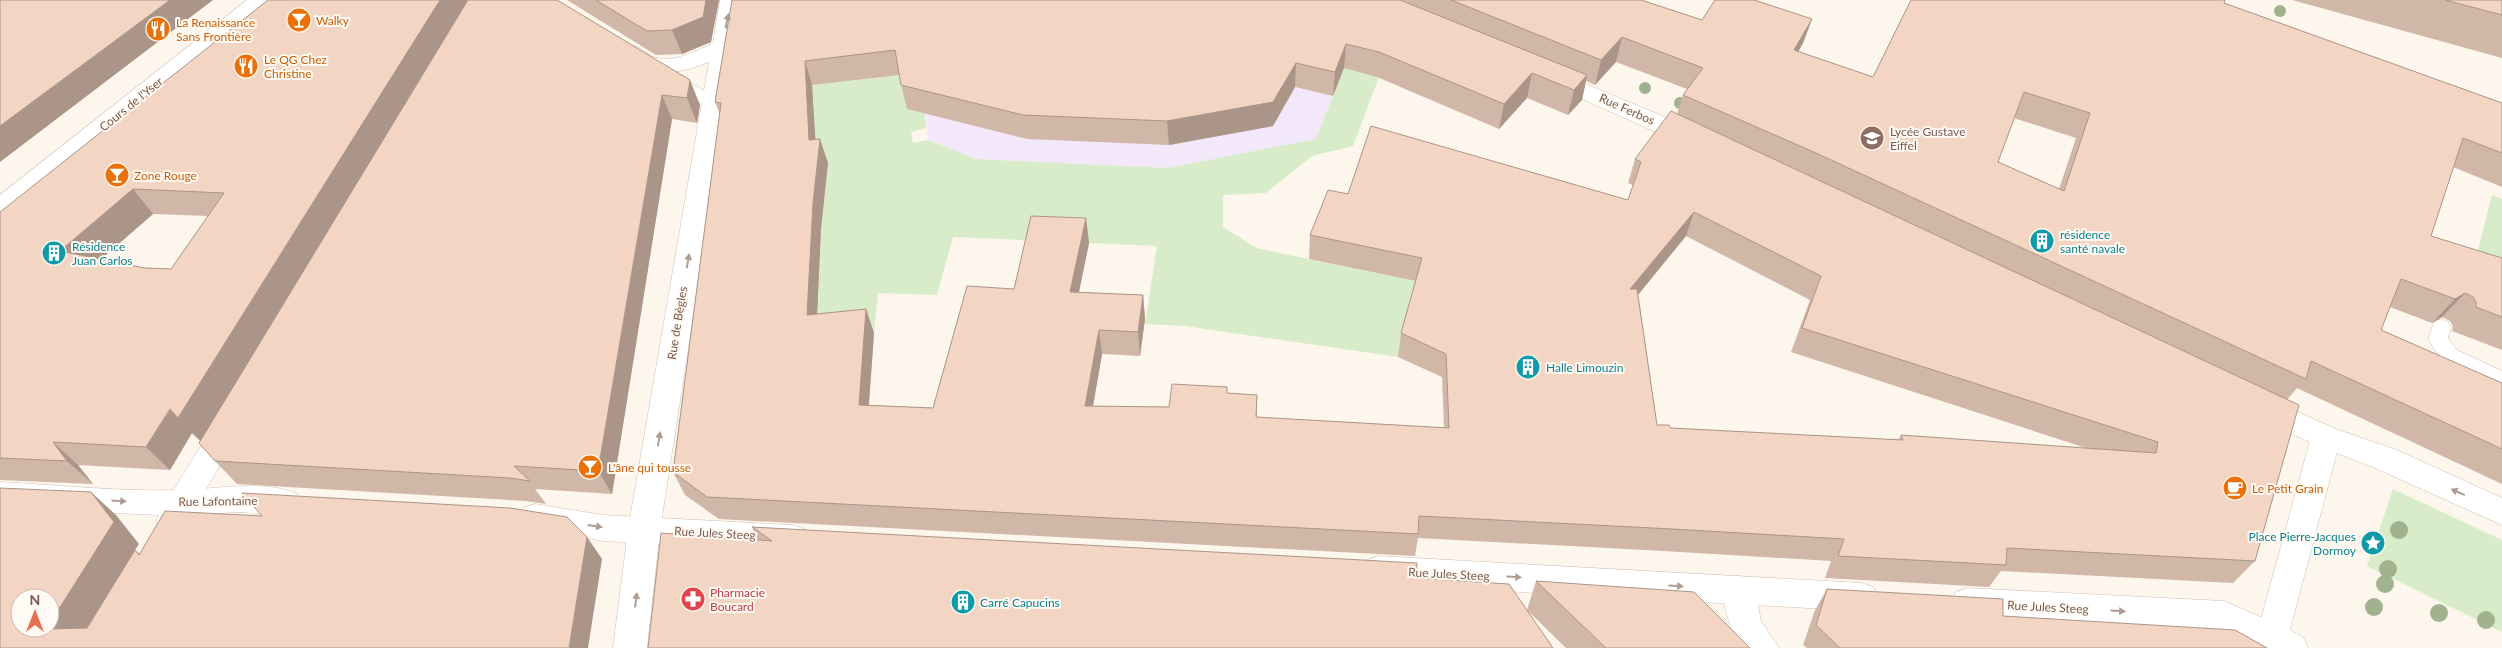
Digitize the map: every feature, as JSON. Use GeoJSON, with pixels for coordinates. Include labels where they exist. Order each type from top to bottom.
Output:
{"type":"FeatureCollection","features":[{"type":"Feature","properties":{"kind":"street","name":"Cours de l'Yser"},"geometry":{"type":"LineString","coordinates":[[0,208],[261,0]]}},
{"type":"Feature","properties":{"kind":"street","name":"Rue de Bègles"},"geometry":{"type":"LineString","coordinates":[[630,648],[644,530],[731,0]]}},
{"type":"Feature","properties":{"kind":"street"},"geometry":{"type":"LineString","coordinates":[[612,40],[652,65],[684,63],[706,56],[722,47]]}},
{"type":"Feature","properties":{"kind":"street","name":"Rue Ferbos"},"geometry":{"type":"LineString","coordinates":[[1529,67],[1716,149]]}},
{"type":"Feature","properties":{"kind":"street"},"geometry":{"type":"LineString","coordinates":[[2236,394],[2326,437],[2386,459],[2502,512]]}},
{"type":"Feature","properties":{"kind":"street"},"geometry":{"type":"LineString","coordinates":[[159,540],[242,404]]}},
{"type":"Feature","properties":{"kind":"street"},"geometry":{"type":"LineString","coordinates":[[2281,643],[2326,437]]}},
{"type":"Feature","properties":{"kind":"street","name":"Rue Lafontaine"},"geometry":{"type":"LineString","coordinates":[[0,495],[182,502],[238,499],[308,503]]}},
{"type":"Feature","properties":{"kind":"street"},"geometry":{"type":"LineString","coordinates":[[506,515],[602,528],[644,530]]}},
{"type":"Feature","properties":{"kind":"street","name":"Rue Jules Steeg"},"geometry":{"type":"LineString","coordinates":[[644,530],[820,540]]}},
{"type":"Feature","properties":{"kind":"street","name":"Rue Jules Steeg"},"geometry":{"type":"LineString","coordinates":[[1349,568],[1887,598]]}},
{"type":"Feature","properties":{"kind":"street"},"geometry":{"type":"LineString","coordinates":[[1738,590],[1741,612],[1752,637],[1762,648]]}},
{"type":"Feature","properties":{"kind":"street","name":"Rue Jules Steeg"},"geometry":{"type":"LineString","coordinates":[[1937,601],[2224,616],[2281,643]]}},
{"type":"Feature","properties":{"kind":"lane"},"geometry":{"type":"LineString","coordinates":[[652,65],[715,104]]}},
{"type":"Feature","properties":{"kind":"lane"},"geometry":{"type":"LineString","coordinates":[[2441,327],[2438,339],[2450,356],[2502,380]]}},
{"type":"Feature","properties":{"kind":"shaded area"},"geometry":{"type":"Polygon","coordinates":[[[921,73],[1270,81],[1333,96],[1317,139],[1168,168],[976,159],[928,140],[921,73]]]}},
{"type":"Feature","properties":{"kind":"green space"},"geometry":{"type":"Polygon","coordinates":[[[1365,16],[1384,64],[1353,146],[1312,156],[1266,193],[1223,195],[1223,227],[1256,248],[1391,276],[1417,193],[1442,199],[1398,357],[1185,326],[1145,324],[1157,246],[953,237],[937,295],[878,293],[874,333],[767,343],[818,289],[820,254],[792,204],[824,200],[828,163],[805,165],[815,132],[812,85],[835,76],[921,73],[926,128],[911,132],[913,143],[928,140],[976,159],[1168,168],[1316,139],[1365,16]]]}},
{"type":"Feature","properties":{"kind":"green space"},"geometry":{"type":"Polygon","coordinates":[[[2492,195],[2502,199],[2502,271],[2475,262],[2492,195]]]}},
{"type":"Feature","properties":{"kind":"green space"},"geometry":{"type":"Polygon","coordinates":[[[2393,489],[2502,540],[2502,632],[2367,566],[2393,489]]]}},
{"type":"Feature","properties":{"kind":"building"},"geometry":{"type":"Polygon","coordinates":[[[0,0],[170,0],[0,126],[0,0]]]}},
{"type":"Feature","properties":{"kind":"building"},"geometry":{"type":"Polygon","coordinates":[[[268,0],[440,0],[178,418],[170,409],[146,447],[53,442],[67,461],[0,458],[0,212],[268,0]],[[133,189],[60,251],[145,268],[171,269],[224,193],[133,189]]]}},
{"type":"Feature","properties":{"kind":"building"},"geometry":{"type":"Polygon","coordinates":[[[468,0],[557,0],[690,80],[687,98],[662,95],[598,471],[514,466],[530,481],[510,478],[215,461],[199,443],[468,0]]]}},
{"type":"Feature","properties":{"kind":"building"},"geometry":{"type":"Polygon","coordinates":[[[596,0],[706,0],[703,17],[672,30],[647,31],[596,0]]]}},
{"type":"Feature","properties":{"kind":"building"},"geometry":{"type":"Polygon","coordinates":[[[732,0],[1400,0],[1587,75],[1574,90],[1532,73],[1504,104],[1379,52],[1346,44],[1335,72],[1296,63],[1273,102],[1167,121],[1023,115],[901,85],[895,50],[805,61],[809,140],[820,139],[813,203],[807,315],[866,309],[859,405],[933,408],[967,286],[1014,289],[1031,216],[1086,218],[1070,292],[1143,295],[1138,332],[1099,330],[1085,406],[1169,407],[1172,384],[1227,387],[1227,393],[1257,395],[1256,417],[1449,428],[1446,354],[1401,333],[1422,258],[1310,235],[1328,190],[1348,194],[1371,126],[1628,200],[1641,162],[1635,159],[1671,111],[2299,405],[2255,561],[2007,548],[2006,565],[1838,556],[1844,539],[1672,529],[1419,516],[1418,534],[707,497],[673,472],[721,103],[715,102],[732,0]],[[1694,212],[1630,289],[1637,289],[1657,425],[1669,425],[1671,428],[1903,440],[1901,435],[2156,453],[2158,442],[1802,328],[1821,276],[1694,212]]]}},
{"type":"Feature","properties":{"kind":"building"},"geometry":{"type":"Polygon","coordinates":[[[1451,0],[1641,0],[1702,20],[1715,0],[1754,0],[1812,19],[1794,50],[1873,77],[1911,0],[2225,0],[2224,3],[2502,103],[2502,153],[2463,138],[2431,236],[2502,258],[2502,317],[2476,307],[2473,297],[2465,293],[2455,299],[2401,279],[2381,330],[2502,383],[2502,449],[2311,361],[2306,379],[1816,153],[1683,95],[1703,68],[1622,37],[1601,60],[1451,0]],[[2024,92],[1998,162],[2064,191],[2090,113],[2024,92]]]}},
{"type":"Feature","properties":{"kind":"building"},"geometry":{"type":"Polygon","coordinates":[[[2445,0],[2502,0],[2502,15],[2445,0]]]}},
{"type":"Feature","properties":{"kind":"building"},"geometry":{"type":"Polygon","coordinates":[[[0,488],[91,492],[114,522],[60,607],[60,588],[10,588],[10,638],[60,638],[60,629],[87,628],[135,550],[139,555],[165,511],[262,516],[242,493],[510,508],[567,517],[587,537],[569,648],[0,648],[0,488]]]}},
{"type":"Feature","properties":{"kind":"building"},"geometry":{"type":"Polygon","coordinates":[[[752,527],[1417,563],[1416,578],[1509,584],[1553,648],[648,648],[661,533],[772,541],[752,527]]]}},
{"type":"Feature","properties":{"kind":"building"},"geometry":{"type":"Polygon","coordinates":[[[1536,581],[1694,592],[1750,648],[1606,648],[1536,581]]]}},
{"type":"Feature","properties":{"kind":"building"},"geometry":{"type":"Polygon","coordinates":[[[1827,589],[2003,599],[2003,616],[2235,630],[2267,648],[1840,648],[1816,625],[1827,589]]]}},
{"type":"Feature","properties":{"kind":"place","name":"Walky"},"geometry":{"type":"Point","coordinates":[299,20]}},
{"type":"Feature","properties":{"kind":"place","name":"La Renaissance Sans Frontière"},"geometry":{"type":"Point","coordinates":[158,29]}},
{"type":"Feature","properties":{"kind":"place","name":"Le QG Chez Christine"},"geometry":{"type":"Point","coordinates":[246,66]}},
{"type":"Feature","properties":{"kind":"place","name":"Lycée Gustave Eiffel"},"geometry":{"type":"Point","coordinates":[1872,138]}},
{"type":"Feature","properties":{"kind":"place","name":"Zone Rouge"},"geometry":{"type":"Point","coordinates":[117,175]}},
{"type":"Feature","properties":{"kind":"place","name":"résidence santé navale"},"geometry":{"type":"Point","coordinates":[2042,241]}},
{"type":"Feature","properties":{"kind":"place","name":"Résidence Juan Carlos"},"geometry":{"type":"Point","coordinates":[54,253]}},
{"type":"Feature","properties":{"kind":"place","name":"Halle Limouzin"},"geometry":{"type":"Point","coordinates":[1528,367]}},
{"type":"Feature","properties":{"kind":"place","name":"L'âne qui tousse"},"geometry":{"type":"Point","coordinates":[590,467]}},
{"type":"Feature","properties":{"kind":"place","name":"Le Petit Grain"},"geometry":{"type":"Point","coordinates":[2235,488]}},
{"type":"Feature","properties":{"kind":"place","name":"Place Pierre-Jacques Dormoy"},"geometry":{"type":"Point","coordinates":[2373,543]}},
{"type":"Feature","properties":{"kind":"place","name":"Pharmacie Boucard"},"geometry":{"type":"Point","coordinates":[693,599]}},
{"type":"Feature","properties":{"kind":"place","name":"Carré Capucins"},"geometry":{"type":"Point","coordinates":[963,602]}}]}
